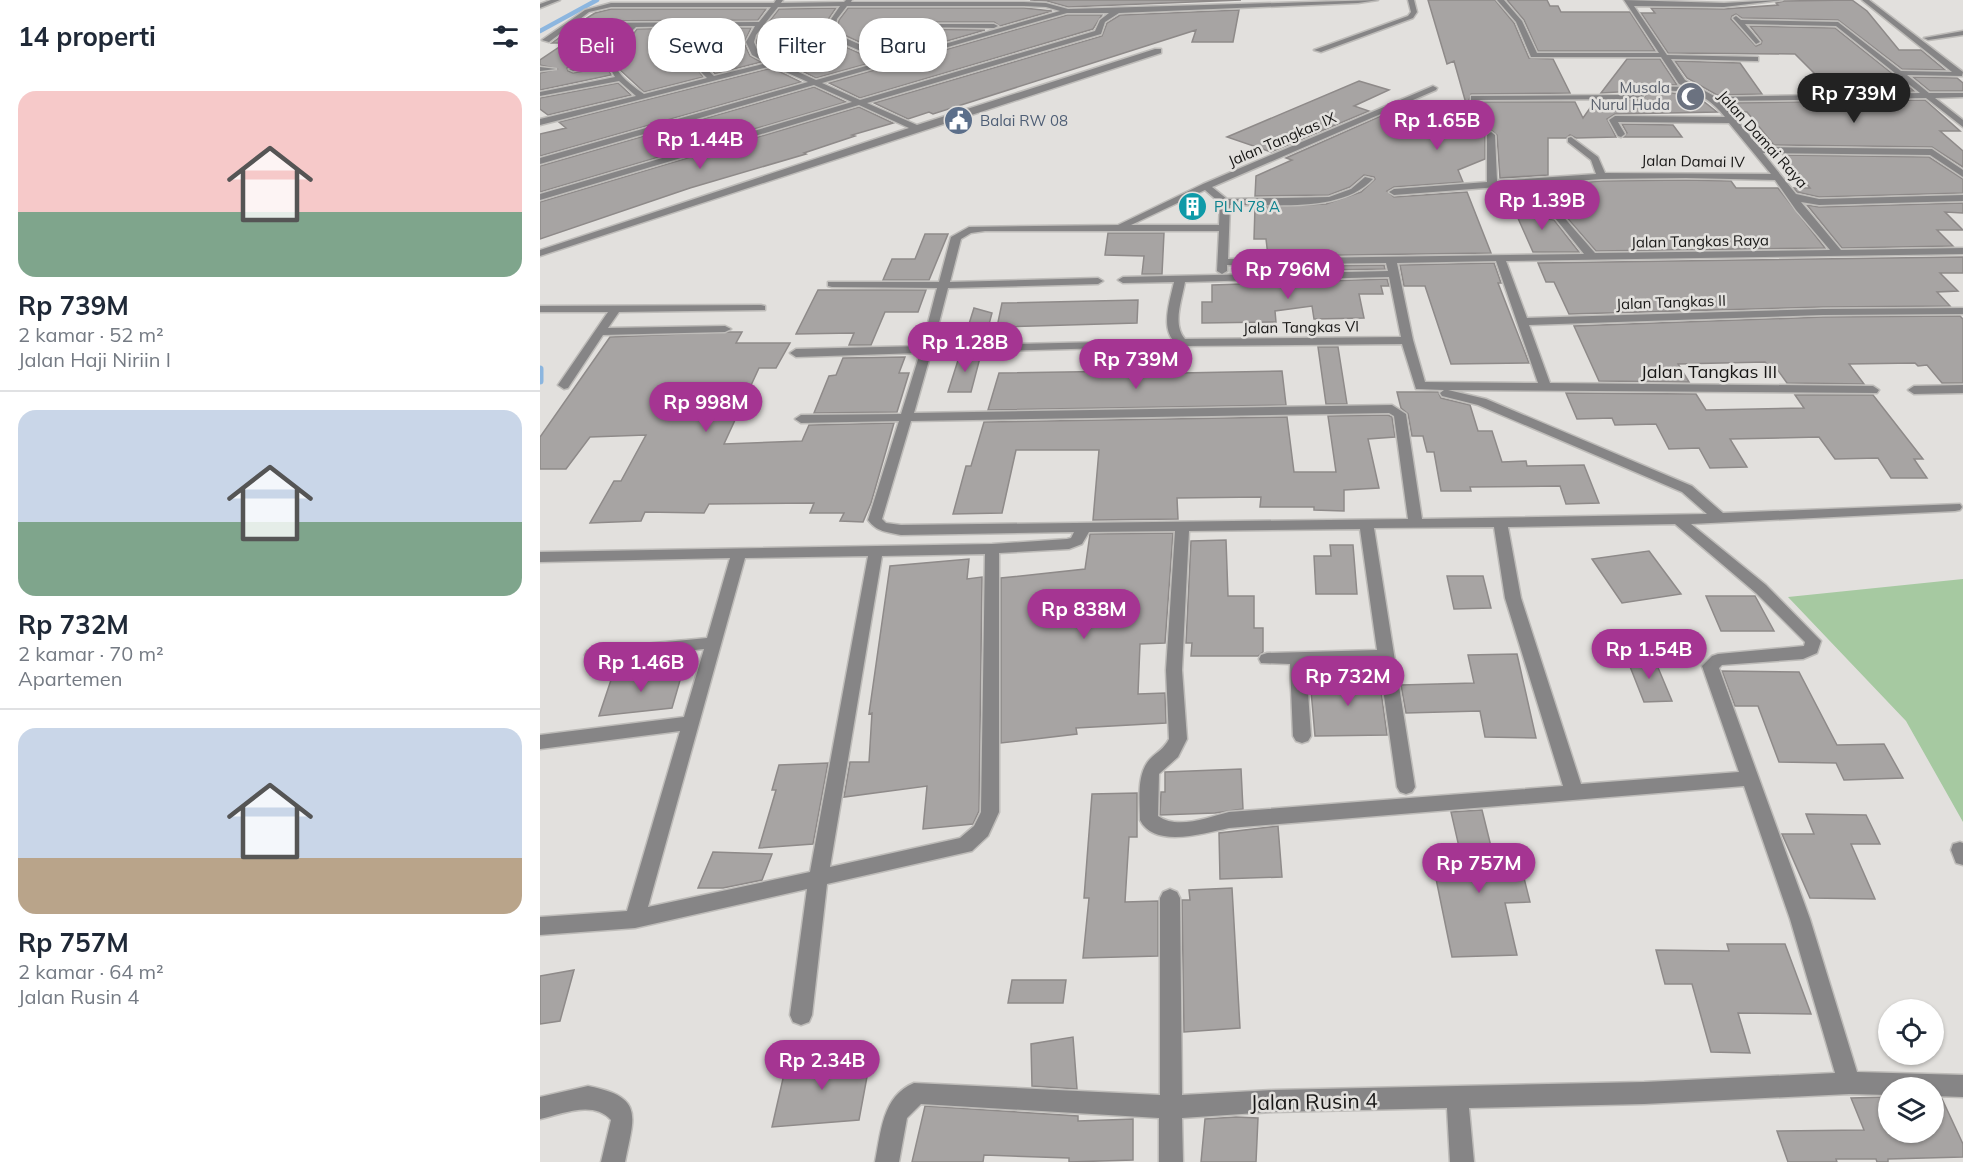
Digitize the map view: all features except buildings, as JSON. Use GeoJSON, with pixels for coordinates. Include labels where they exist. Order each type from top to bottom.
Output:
{"type":"FeatureCollection","features":[{"type":"Feature","properties":{"kind":"street"},"geometry":{"type":"LineString","coordinates":[[540,6],[557,0]]}},
{"type":"Feature","properties":{"kind":"street"},"geometry":{"type":"LineString","coordinates":[[1067,11],[1375,0]]}},
{"type":"Feature","properties":{"kind":"street"},"geometry":{"type":"LineString","coordinates":[[1318,50],[1411,17],[1414,12],[1411,0]]}},
{"type":"Feature","properties":{"kind":"street"},"geometry":{"type":"LineString","coordinates":[[1500,0],[1519,21],[1534,55],[1755,59]]}},
{"type":"Feature","properties":{"kind":"street"},"geometry":{"type":"LineString","coordinates":[[1628,2],[1724,5],[1779,0]]}},
{"type":"Feature","properties":{"kind":"street"},"geometry":{"type":"LineString","coordinates":[[1865,0],[1962,74]]}},
{"type":"Feature","properties":{"kind":"street"},"geometry":{"type":"LineString","coordinates":[[847,2],[834,19],[831,30],[838,38],[859,48]]}},
{"type":"Feature","properties":{"kind":"street"},"geometry":{"type":"LineString","coordinates":[[910,18],[917,2]]}},
{"type":"Feature","properties":{"kind":"street"},"geometry":{"type":"LineString","coordinates":[[574,18],[601,6],[917,2],[1046,5],[1102,21]]}},
{"type":"Feature","properties":{"kind":"street","name":"Jalan Damai Raya"},"geometry":{"type":"LineString","coordinates":[[1628,2],[1682,82],[1715,99],[1776,177],[1798,199],[1819,202],[1963,198]]}},
{"type":"Feature","properties":{"kind":"street"},"geometry":{"type":"LineString","coordinates":[[765,18],[778,3]]}},
{"type":"Feature","properties":{"kind":"street"},"geometry":{"type":"LineString","coordinates":[[947,45],[1096,3]]}},
{"type":"Feature","properties":{"kind":"street"},"geometry":{"type":"LineString","coordinates":[[1724,5],[1756,42]]}},
{"type":"Feature","properties":{"kind":"street"},"geometry":{"type":"LineString","coordinates":[[540,197],[1098,32],[1102,21],[1117,11]]}},
{"type":"Feature","properties":{"kind":"street"},"geometry":{"type":"LineString","coordinates":[[1738,22],[1838,24],[1962,123]]}},
{"type":"Feature","properties":{"kind":"street"},"geometry":{"type":"LineString","coordinates":[[947,26],[1013,26]]}},
{"type":"Feature","properties":{"kind":"street"},"geometry":{"type":"LineString","coordinates":[[543,37],[558,27]]}},
{"type":"Feature","properties":{"kind":"street"},"geometry":{"type":"LineString","coordinates":[[757,28],[750,42],[757,54]]}},
{"type":"Feature","properties":{"kind":"street"},"geometry":{"type":"LineString","coordinates":[[1928,38],[1963,33]]}},
{"type":"Feature","properties":{"kind":"street"},"geometry":{"type":"LineString","coordinates":[[540,253],[1158,51]]}},
{"type":"Feature","properties":{"kind":"street"},"geometry":{"type":"LineString","coordinates":[[540,120],[643,98],[757,68]]}},
{"type":"Feature","properties":{"kind":"street"},"geometry":{"type":"LineString","coordinates":[[540,69],[552,69]]}},
{"type":"Feature","properties":{"kind":"street"},"geometry":{"type":"LineString","coordinates":[[540,161],[859,71]]}},
{"type":"Feature","properties":{"kind":"street"},"geometry":{"type":"LineString","coordinates":[[616,72],[619,79],[643,98]]}},
{"type":"Feature","properties":{"kind":"street"},"geometry":{"type":"LineString","coordinates":[[706,72],[712,79]]}},
{"type":"Feature","properties":{"kind":"street"},"geometry":{"type":"LineString","coordinates":[[790,72],[917,128]]}},
{"type":"Feature","properties":{"kind":"street"},"geometry":{"type":"LineString","coordinates":[[1899,74],[1962,74]]}},
{"type":"Feature","properties":{"kind":"street"},"geometry":{"type":"LineString","coordinates":[[540,94],[619,79]]}},
{"type":"Feature","properties":{"kind":"street","name":"Jalan Tangkas IX"},"geometry":{"type":"LineString","coordinates":[[1118,228],[1206,186],[1433,88]]}},
{"type":"Feature","properties":{"kind":"street"},"geometry":{"type":"LineString","coordinates":[[1474,98],[1623,97],[1640,95],[1644,88],[1696,90]]}},
{"type":"Feature","properties":{"kind":"street"},"geometry":{"type":"LineString","coordinates":[[1715,99],[1963,95]]}},
{"type":"Feature","properties":{"kind":"street"},"geometry":{"type":"LineString","coordinates":[[1621,134],[1613,120],[1615,119],[1731,120]]}},
{"type":"Feature","properties":{"kind":"street"},"geometry":{"type":"LineString","coordinates":[[1491,135],[1492,185]]}},
{"type":"Feature","properties":{"kind":"street"},"geometry":{"type":"LineString","coordinates":[[1571,140],[1595,159],[1602,176]]}},
{"type":"Feature","properties":{"kind":"street"},"geometry":{"type":"LineString","coordinates":[[1754,150],[1932,152],[1963,174]]}},
{"type":"Feature","properties":{"kind":"street","name":"Jalan Damai IV"},"geometry":{"type":"LineString","coordinates":[[1394,192],[1602,176],[1776,177]]}},
{"type":"Feature","properties":{"kind":"street"},"geometry":{"type":"LineString","coordinates":[[1206,186],[1225,202],[1330,200],[1354,191],[1368,179]]}},
{"type":"Feature","properties":{"kind":"street"},"geometry":{"type":"LineString","coordinates":[[1514,183],[1530,212],[1558,216],[1593,258]]}},
{"type":"Feature","properties":{"kind":"street"},"geometry":{"type":"LineString","coordinates":[[1793,196],[1799,208],[1838,253]]}},
{"type":"Feature","properties":{"kind":"street"},"geometry":{"type":"LineString","coordinates":[[1223,278],[1225,202]]}},
{"type":"Feature","properties":{"kind":"street"},"geometry":{"type":"LineString","coordinates":[[1223,228],[969,230],[956,237],[927,348],[904,417],[875,520],[882,527],[902,530],[1182,527],[1678,520],[1955,507]]}},
{"type":"Feature","properties":{"kind":"street","name":"Jalan Tangkas Raya"},"geometry":{"type":"LineString","coordinates":[[1222,262],[1963,251]]}},
{"type":"Feature","properties":{"kind":"street"},"geometry":{"type":"LineString","coordinates":[[1500,259],[1546,388]]}},
{"type":"Feature","properties":{"kind":"street"},"geometry":{"type":"LineString","coordinates":[[1391,260],[1407,340],[1420,386],[1482,402],[1580,442],[1687,489],[1719,517]]}},
{"type":"Feature","properties":{"kind":"street"},"geometry":{"type":"LineString","coordinates":[[1123,280],[1394,274]]}},
{"type":"Feature","properties":{"kind":"street","name":"Jalan Tangkas VI"},"geometry":{"type":"LineString","coordinates":[[1180,279],[1172,326],[1174,336],[1182,343],[1407,340]]}},
{"type":"Feature","properties":{"kind":"street"},"geometry":{"type":"LineString","coordinates":[[832,284],[944,285],[1098,281]]}},
{"type":"Feature","properties":{"kind":"street"},"geometry":{"type":"LineString","coordinates":[[540,309],[761,308]]}},
{"type":"Feature","properties":{"kind":"street"},"geometry":{"type":"LineString","coordinates":[[564,385],[615,310]]}},
{"type":"Feature","properties":{"kind":"street","name":"Jalan Tangkas II"},"geometry":{"type":"LineString","coordinates":[[1521,322],[1822,312],[1963,311]]}},
{"type":"Feature","properties":{"kind":"street"},"geometry":{"type":"LineString","coordinates":[[603,329],[725,329]]}},
{"type":"Feature","properties":{"kind":"street"},"geometry":{"type":"LineString","coordinates":[[796,353],[1144,344]]}},
{"type":"Feature","properties":{"kind":"street","name":"Jalan Tangkas III"},"geometry":{"type":"LineString","coordinates":[[1420,386],[1873,390]]}},
{"type":"Feature","properties":{"kind":"street"},"geometry":{"type":"LineString","coordinates":[[1914,390],[1963,389]]}},
{"type":"Feature","properties":{"kind":"street"},"geometry":{"type":"LineString","coordinates":[[801,419],[1392,409],[1400,414],[1416,523]]}},
{"type":"Feature","properties":{"kind":"street"},"geometry":{"type":"LineString","coordinates":[[1678,520],[1761,588],[1812,641],[1810,649],[1803,653],[1718,660],[1712,662],[1710,666],[1800,919],[1849,1083]]}},
{"type":"Feature","properties":{"kind":"street"},"geometry":{"type":"LineString","coordinates":[[1366,523],[1406,788]]}},
{"type":"Feature","properties":{"kind":"street"},"geometry":{"type":"LineString","coordinates":[[1500,523],[1513,598],[1574,791]]}},
{"type":"Feature","properties":{"kind":"street"},"geometry":{"type":"LineString","coordinates":[[540,557],[992,549],[1069,544],[1077,541],[1084,527]]}},
{"type":"Feature","properties":{"kind":"street"},"geometry":{"type":"LineString","coordinates":[[1182,527],[1174,670],[1178,740],[1172,752],[1155,765],[1150,774],[1149,819],[1156,826],[1179,830],[1229,820],[1749,778]]}},
{"type":"Feature","properties":{"kind":"street"},"geometry":{"type":"LineString","coordinates":[[540,926],[635,919],[965,845],[981,831],[990,812],[992,549]]}},
{"type":"Feature","properties":{"kind":"street"},"geometry":{"type":"LineString","coordinates":[[801,1015],[818,879],[876,551]]}},
{"type":"Feature","properties":{"kind":"street"},"geometry":{"type":"LineString","coordinates":[[635,919],[738,554]]}},
{"type":"Feature","properties":{"kind":"street"},"geometry":{"type":"LineString","coordinates":[[593,655],[712,643]]}},
{"type":"Feature","properties":{"kind":"street"},"geometry":{"type":"LineString","coordinates":[[1267,659],[1385,655]]}},
{"type":"Feature","properties":{"kind":"street"},"geometry":{"type":"LineString","coordinates":[[1298,659],[1302,736]]}},
{"type":"Feature","properties":{"kind":"street"},"geometry":{"type":"LineString","coordinates":[[540,742],[690,723]]}},
{"type":"Feature","properties":{"kind":"street"},"geometry":{"type":"LineString","coordinates":[[1170,898],[1171,1162]]}},
{"type":"Feature","properties":{"kind":"street","name":"Jalan Rusin 4"},"geometry":{"type":"LineString","coordinates":[[887,1162],[897,1112],[914,1094],[921,1093],[1170,1107],[1273,1101],[1679,1092],[1849,1083],[1963,1086]]}},
{"type":"Feature","properties":{"kind":"street"},"geometry":{"type":"LineString","coordinates":[[540,1108],[588,1097],[609,1101],[624,1116],[613,1162]]}},
{"type":"Feature","properties":{"kind":"street"},"geometry":{"type":"LineString","coordinates":[[1457,1098],[1462,1162]]}},
{"type":"Feature","properties":{"kind":"green space"},"geometry":{"type":"Polygon","coordinates":[[[1963,579],[1963,822],[1906,721],[1788,597],[1963,579]]]}},
{"type":"Feature","properties":{"kind":"waterway"},"geometry":{"type":"LineString","coordinates":[[540,31],[597,0]]}},
{"type":"Feature","properties":{"kind":"waterway"},"geometry":{"type":"LineString","coordinates":[[540,369],[540,381]]}},
{"type":"Feature","properties":{"kind":"place","name":"Musala Nurul Huda"},"geometry":{"type":"Point","coordinates":[1691,96]}},
{"type":"Feature","properties":{"kind":"place","name":"Balai RW 08"},"geometry":{"type":"Point","coordinates":[959,120]}},
{"type":"Feature","properties":{"kind":"place","name":"PLN 78 A"},"geometry":{"type":"Point","coordinates":[1193,206]}}]}
